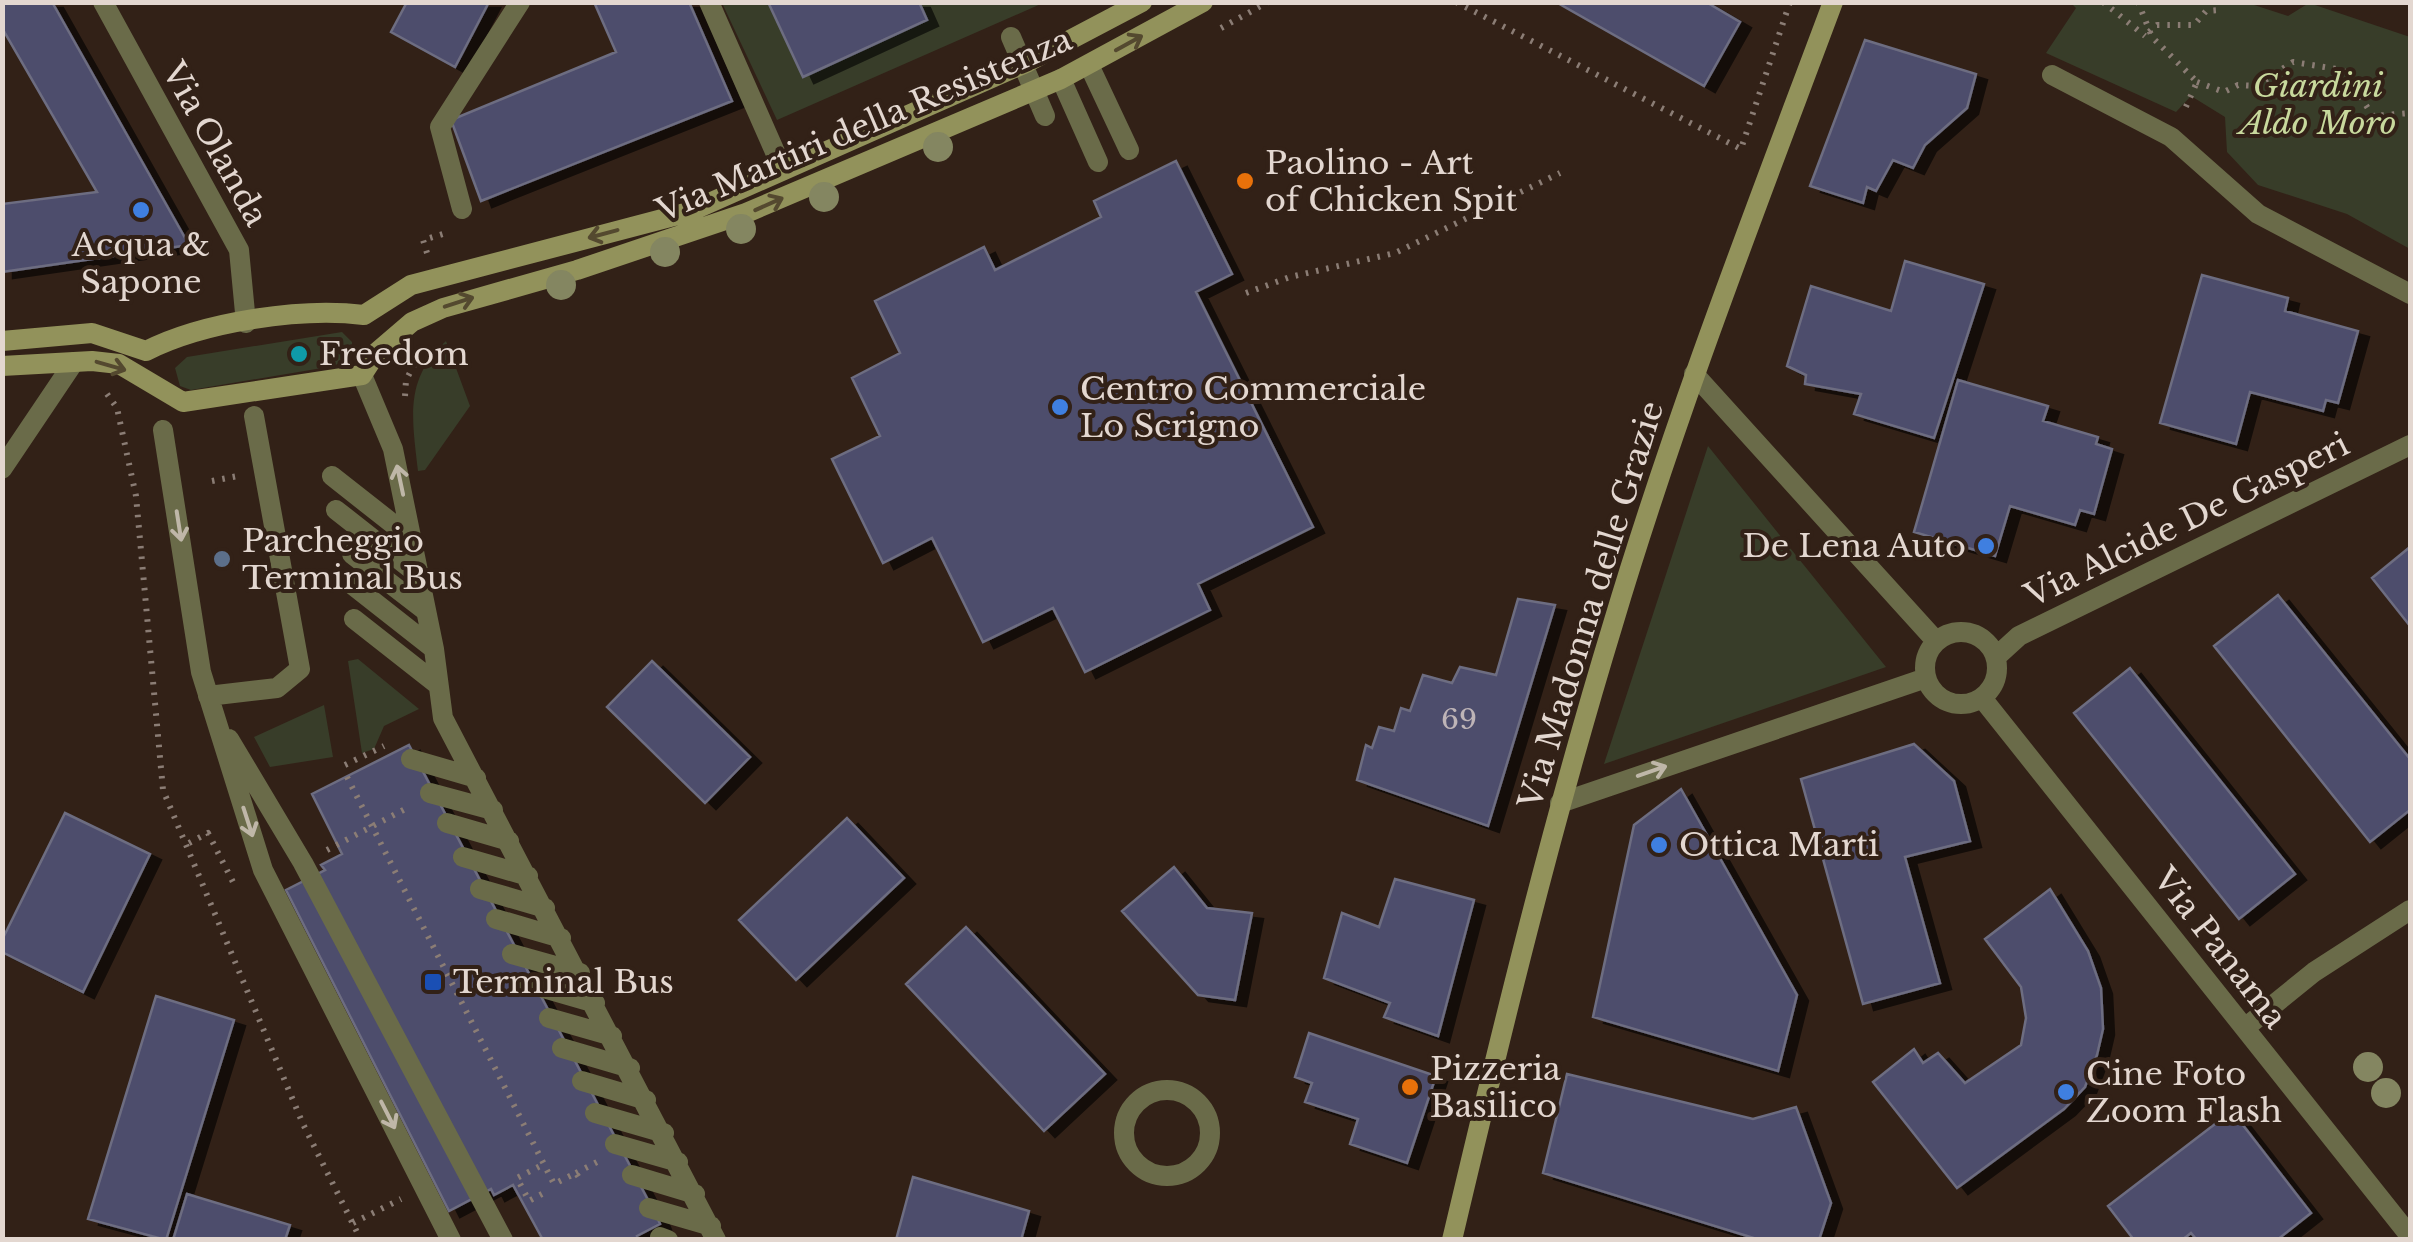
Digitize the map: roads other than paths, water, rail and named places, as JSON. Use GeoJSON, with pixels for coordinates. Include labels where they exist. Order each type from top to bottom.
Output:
{"type":"FeatureCollection","features":[{"type":"Feature","properties":{"kind":"main road","name":"Via Martiri della Resistenza"},"geometry":{"type":"LineString","coordinates":[[364,315],[411,285],[689,212],[1024,64],[1142,2]]}},
{"type":"Feature","properties":{"kind":"main road","name":"Via Martiri della Resistenza"},"geometry":{"type":"LineString","coordinates":[[362,375],[377,352],[412,322],[443,308],[577,270],[746,214],[1061,79],[1203,2]]}},
{"type":"Feature","properties":{"kind":"main road","name":"Via Madonna delle Grazie"},"geometry":{"type":"LineString","coordinates":[[1452,1240],[1560,803],[1694,374],[1833,2]]}},
{"type":"Feature","properties":{"kind":"main road"},"geometry":{"type":"LineString","coordinates":[[2,341],[92,333],[146,352],[177,336],[330,311],[364,315],[377,352]]}},
{"type":"Feature","properties":{"kind":"main road"},"geometry":{"type":"LineString","coordinates":[[146,352],[146,384]]}},
{"type":"Feature","properties":{"kind":"main road"},"geometry":{"type":"LineString","coordinates":[[2,366],[119,364],[146,384],[183,402],[362,375]]}},
{"type":"Feature","properties":{"kind":"street","name":"Via Olanda"},"geometry":{"type":"LineString","coordinates":[[103,2],[240,250],[246,323]]}},
{"type":"Feature","properties":{"kind":"street"},"geometry":{"type":"LineString","coordinates":[[462,209],[440,127],[520,2]]}},
{"type":"Feature","properties":{"kind":"street","name":"Via Martiri della Resistenza"},"geometry":{"type":"LineString","coordinates":[[709,2],[782,170]]}},
{"type":"Feature","properties":{"kind":"street"},"geometry":{"type":"LineString","coordinates":[[1012,38],[1045,116]]}},
{"type":"Feature","properties":{"kind":"street"},"geometry":{"type":"LineString","coordinates":[[1090,65],[1129,150]]}},
{"type":"Feature","properties":{"kind":"street"},"geometry":{"type":"LineString","coordinates":[[2052,75],[2172,138],[2258,214],[2410,294]]}},
{"type":"Feature","properties":{"kind":"street"},"geometry":{"type":"LineString","coordinates":[[1061,79],[1098,162]]}},
{"type":"Feature","properties":{"kind":"street"},"geometry":{"type":"LineString","coordinates":[[2,469],[83,362]]}},
{"type":"Feature","properties":{"kind":"street"},"geometry":{"type":"LineString","coordinates":[[1694,374],[1936,641]]}},
{"type":"Feature","properties":{"kind":"street"},"geometry":{"type":"LineString","coordinates":[[362,375],[393,449],[434,649],[443,718],[714,1233]]}},
{"type":"Feature","properties":{"kind":"street"},"geometry":{"type":"LineString","coordinates":[[209,702],[277,688],[300,669],[254,416]]}},
{"type":"Feature","properties":{"kind":"street"},"geometry":{"type":"LineString","coordinates":[[163,430],[209,702],[268,880],[451,1240]]}},
{"type":"Feature","properties":{"kind":"street","name":"Via Alcide De Gasperi"},"geometry":{"type":"LineString","coordinates":[[1996,657],[2020,636],[2410,445]]}},
{"type":"Feature","properties":{"kind":"street"},"geometry":{"type":"LineString","coordinates":[[332,476],[412,538]]}},
{"type":"Feature","properties":{"kind":"street"},"geometry":{"type":"LineString","coordinates":[[336,510],[420,576]]}},
{"type":"Feature","properties":{"kind":"street"},"geometry":{"type":"LineString","coordinates":[[352,554],[426,611]]}},
{"type":"Feature","properties":{"kind":"street"},"geometry":{"type":"LineString","coordinates":[[350,583],[434,649]]}},
{"type":"Feature","properties":{"kind":"street"},"geometry":{"type":"LineString","coordinates":[[354,618],[438,685]]}},
{"type":"Feature","properties":{"kind":"street"},"geometry":{"type":"LineString","coordinates":[[1958,632],[1981,638],[1996,657],[1995,680],[1982,698],[1971,703],[1938,697],[1926,678],[1926,658],[1936,641],[1958,632]]}},
{"type":"Feature","properties":{"kind":"street"},"geometry":{"type":"LineString","coordinates":[[1560,803],[1926,678]]}},
{"type":"Feature","properties":{"kind":"street","name":"Via Panama"},"geometry":{"type":"LineString","coordinates":[[1982,698],[2410,1236]]}},
{"type":"Feature","properties":{"kind":"street"},"geometry":{"type":"LineString","coordinates":[[209,702],[304,863],[503,1240]]}},
{"type":"Feature","properties":{"kind":"street"},"geometry":{"type":"LineString","coordinates":[[411,759],[476,778]]}},
{"type":"Feature","properties":{"kind":"street"},"geometry":{"type":"LineString","coordinates":[[430,792],[493,810]]}},
{"type":"Feature","properties":{"kind":"street"},"geometry":{"type":"LineString","coordinates":[[447,823],[509,841]]}},
{"type":"Feature","properties":{"kind":"street"},"geometry":{"type":"LineString","coordinates":[[463,857],[528,876]]}},
{"type":"Feature","properties":{"kind":"street"},"geometry":{"type":"LineString","coordinates":[[480,889],[546,908]]}},
{"type":"Feature","properties":{"kind":"street"},"geometry":{"type":"LineString","coordinates":[[2246,1027],[2314,972],[2410,910]]}},
{"type":"Feature","properties":{"kind":"street"},"geometry":{"type":"LineString","coordinates":[[496,919],[561,938]]}},
{"type":"Feature","properties":{"kind":"street"},"geometry":{"type":"LineString","coordinates":[[512,954],[580,973]]}},
{"type":"Feature","properties":{"kind":"street"},"geometry":{"type":"LineString","coordinates":[[528,984],[595,1003]]}},
{"type":"Feature","properties":{"kind":"street"},"geometry":{"type":"LineString","coordinates":[[549,1018],[612,1036]]}},
{"type":"Feature","properties":{"kind":"street"},"geometry":{"type":"LineString","coordinates":[[562,1048],[630,1068]]}},
{"type":"Feature","properties":{"kind":"street"},"geometry":{"type":"LineString","coordinates":[[582,1081],[646,1100]]}},
{"type":"Feature","properties":{"kind":"street"},"geometry":{"type":"LineString","coordinates":[[1164,1090],[1191,1096],[1208,1118],[1209,1145],[1203,1158],[1179,1175],[1150,1174],[1128,1155],[1123,1140],[1128,1112],[1150,1093],[1164,1090]]}},
{"type":"Feature","properties":{"kind":"street"},"geometry":{"type":"LineString","coordinates":[[595,1113],[664,1133]]}},
{"type":"Feature","properties":{"kind":"street"},"geometry":{"type":"LineString","coordinates":[[615,1144],[678,1162]]}},
{"type":"Feature","properties":{"kind":"street"},"geometry":{"type":"LineString","coordinates":[[632,1176],[695,1194]]}},
{"type":"Feature","properties":{"kind":"street"},"geometry":{"type":"LineString","coordinates":[[649,1208],[714,1233]]}},
{"type":"Feature","properties":{"kind":"place","name":"Paolino - Art of Chicken Spit"},"geometry":{"type":"Point","coordinates":[1245,181]}},
{"type":"Feature","properties":{"kind":"place","name":"Acqua & Sapone"},"geometry":{"type":"Point","coordinates":[141,210]}},
{"type":"Feature","properties":{"kind":"place","name":"Freedom"},"geometry":{"type":"Point","coordinates":[299,354]}},
{"type":"Feature","properties":{"kind":"place","name":"Centro Commerciale Lo Scrigno"},"geometry":{"type":"Point","coordinates":[1060,407]}},
{"type":"Feature","properties":{"kind":"place","name":"De Lena Auto"},"geometry":{"type":"Point","coordinates":[1986,546]}},
{"type":"Feature","properties":{"kind":"place","name":"Parcheggio Terminal Bus"},"geometry":{"type":"Point","coordinates":[222,559]}},
{"type":"Feature","properties":{"kind":"place","name":"Ottica Marti"},"geometry":{"type":"Point","coordinates":[1659,845]}},
{"type":"Feature","properties":{"kind":"place","name":"Terminal Bus"},"geometry":{"type":"Point","coordinates":[433,982]}},
{"type":"Feature","properties":{"kind":"place","name":"Pizzeria Basilico"},"geometry":{"type":"Point","coordinates":[1410,1087]}},
{"type":"Feature","properties":{"kind":"place","name":"Cine Foto Zoom Flash"},"geometry":{"type":"Point","coordinates":[2066,1092]}},
{"type":"Feature","properties":{"kind":"park label","name":"Giardini Aldo Moro"},"geometry":{"type":"Point","coordinates":[2318,104]}}]}
